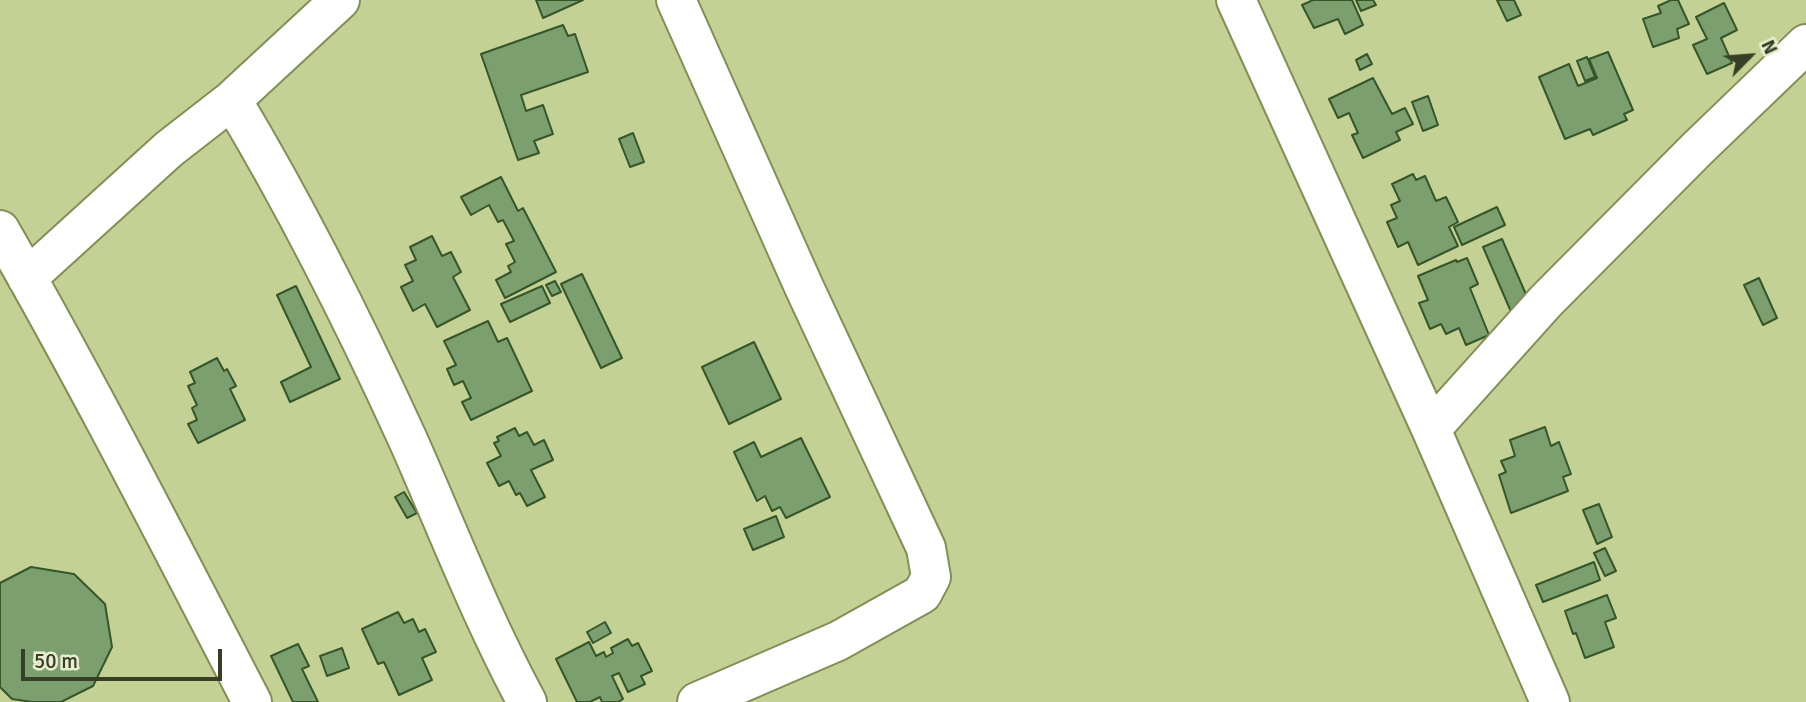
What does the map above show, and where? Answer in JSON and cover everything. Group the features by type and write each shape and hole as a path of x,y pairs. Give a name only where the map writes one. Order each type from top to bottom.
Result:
{"street":[{"path":"27,278 169,149 232,100 340,0"},
{"path":"676,0 804,287 904,497 926,548 931,576 922,594 838,641 697,702"},
{"path":"1236,0 1431,429 1550,702"},
{"path":"1431,429 1546,301 1806,44"},
{"path":"232,100 315,245 408,440 469,582 527,702"},
{"path":"0,230 104,418 251,702"}],"building":[{"path":"536,0 583,0 543,18"},
{"path":"1313,0 1352,0 1363,25 1345,34 1338,19 1314,28 1302,5"},
{"path":"1356,0 1373,0 1376,5 1361,11"},
{"path":"1497,0 1514,0 1521,15 1507,21"},
{"path":"1678,0 1689,24 1677,29 1679,38 1653,47 1643,19 1661,13 1658,6"},
{"path":"1724,3 1737,30 1721,38 1732,63 1707,74 1693,45 1707,39 1696,17"},
{"path":"563,25 568,36 575,34 588,72 521,95 526,111 543,105 553,134 534,141 539,153 518,160 481,54"},
{"path":"1608,52 1633,110 1624,114 1627,120 1593,135 1590,129 1565,139 1539,77 1569,64 1578,86 1597,78 1589,59"},
{"path":"1367,54 1372,64 1360,70 1356,60"},
{"path":"1587,57 1595,77 1585,81 1577,61"},
{"path":"1373,78 1392,114 1405,108 1413,124 1396,132 1400,140 1363,158 1352,135 1358,133 1349,113 1338,118 1329,99"},
{"path":"1428,96 1438,125 1423,131 1412,102"},
{"path":"633,133 644,162 630,167 619,139"},
{"path":"1413,174 1416,180 1425,176 1436,201 1446,197 1458,222 1449,227 1458,246 1418,265 1408,242 1398,247 1387,222 1397,218 1391,205 1400,201 1392,184"},
{"path":"501,177 518,211 523,208 556,272 505,298 496,280 511,272 508,266 515,262 506,244 514,241 503,220 498,222 489,205 471,215 461,197"},
{"path":"1497,207 1505,225 1462,245 1454,227"},
{"path":"432,236 442,256 451,252 461,272 453,277 470,310 437,327 425,304 413,311 401,287 413,281 405,265 416,260 410,247"},
{"path":"1502,239 1531,306 1512,314 1483,247"},
{"path":"1467,258 1478,284 1470,288 1489,335 1466,345 1459,328 1446,334 1441,324 1430,329 1419,303 1428,300 1418,276"},
{"path":"582,274 622,358 601,368 561,284"},
{"path":"1759,278 1777,318 1763,325 1744,285"},
{"path":"555,281 561,292 552,296 546,285"},
{"path":"296,286 340,379 290,402 281,382 311,367 277,295"},
{"path":"542,286 550,303 510,322 501,304"},
{"path":"488,321 498,342 507,338 532,391 471,420 462,402 471,398 463,381 454,385 447,369 456,365 444,341"},
{"path":"754,342 781,399 729,424 702,367"},
{"path":"217,358 236,386 230,389 245,420 198,443 188,424 197,420 192,408 197,405 188,386 195,383 190,372"},
{"path":"1545,427 1551,446 1559,442 1571,474 1563,477 1568,491 1511,513 1499,475 1506,472 1501,461 1515,456 1510,440"},
{"path":"515,428 519,436 527,432 534,445 544,440 553,460 531,470 545,497 527,506 520,493 516,495 509,481 499,486 487,463 501,456 494,443 499,441 497,437"},
{"path":"801,438 830,497 786,518 780,507 772,511 765,496 757,501 734,452 754,442 761,457"},
{"path":"404,492 417,513 407,518 395,497"},
{"path":"1599,504 1612,537 1597,544 1583,510"},
{"path":"776,516 784,537 753,550 744,529"},
{"path":"1605,548 1616,571 1605,576 1594,553"},
{"path":"1594,562 1600,580 1543,602 1536,585"},
{"path":"31,567 74,574 105,604 112,647 93,686 61,702 12,699 0,687 0,583"},
{"path":"1607,595 1616,618 1605,622 1614,647 1585,658 1565,611"},
{"path":"398,612 404,623 413,619 419,632 425,629 436,652 422,658 432,680 399,695 384,662 378,664 362,629"},
{"path":"605,622 611,633 593,643 587,632"},
{"path":"628,639 632,646 638,643 652,671 641,676 645,684 628,692 619,673 612,676 623,699 618,702 602,702 600,697 590,702 577,702 556,659 589,642 596,656 604,652 606,657 613,653 611,648"},
{"path":"298,644 309,666 302,669 318,702 293,702 271,656"},
{"path":"342,648 349,668 327,676 320,656"}]}
